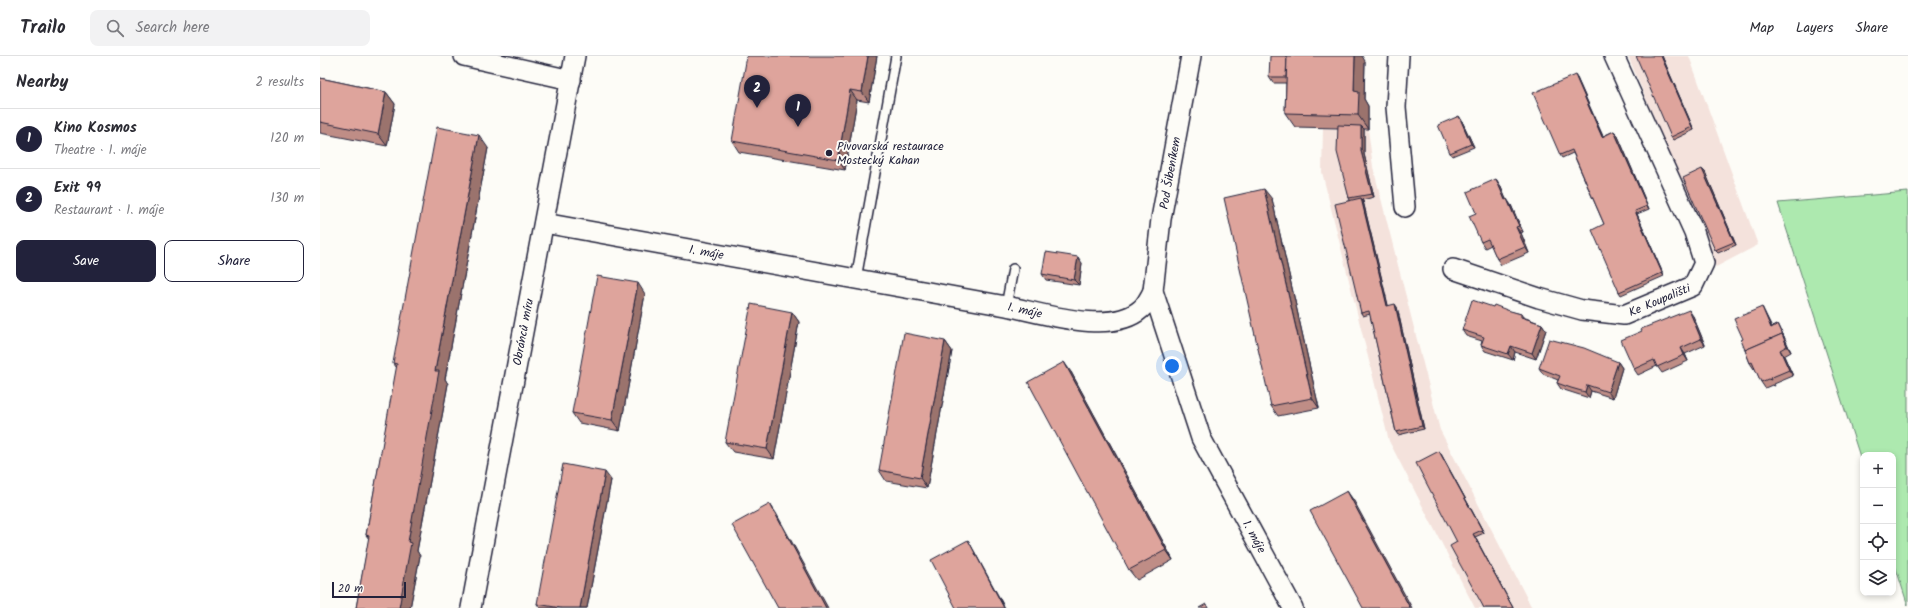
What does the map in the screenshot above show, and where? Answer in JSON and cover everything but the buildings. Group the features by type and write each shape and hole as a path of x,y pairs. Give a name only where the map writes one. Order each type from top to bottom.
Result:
{"street":[{"name":"Obránců míru","path":"471,608 575,56"},
{"name":"Pod Šibeníkem","path":"1153,291 1161,219 1191,56"},
{"path":"1399,56 1396,107 1405,208"},
{"name":"Ke Koupališti","path":"1453,269 1539,298 1582,310 1624,315 1693,286 1704,263 1694,232 1614,56"},
{"path":"470,57 571,80"},
{"name":"1. máje","path":"544,223 1066,318 1106,322 1121,320 1142,309 1153,291"},
{"name":"1. máje","path":"1153,291 1201,438 1293,608"}],"lane":[{"path":"856,279 896,56"},
{"path":"1006,306 1013,269"}],"shaded area":[{"path":"1628,56 1689,56 1758,245 1716,267"},
{"path":"1323,128 1368,129 1373,167 1440,430 1532,608 1475,608 1389,441 1322,172"}],"green space":[{"path":"1908,192 1908,606 1896,568 1896,452 1860,452 1860,457 1778,203"}],"place":[{"name":"Exit 99","path":"757,108"},
{"name":"Kino Kosmos","path":"798,127"},
{"name":"Pivovarská restaurace Mostecký Kahan","path":"829,153"}]}
